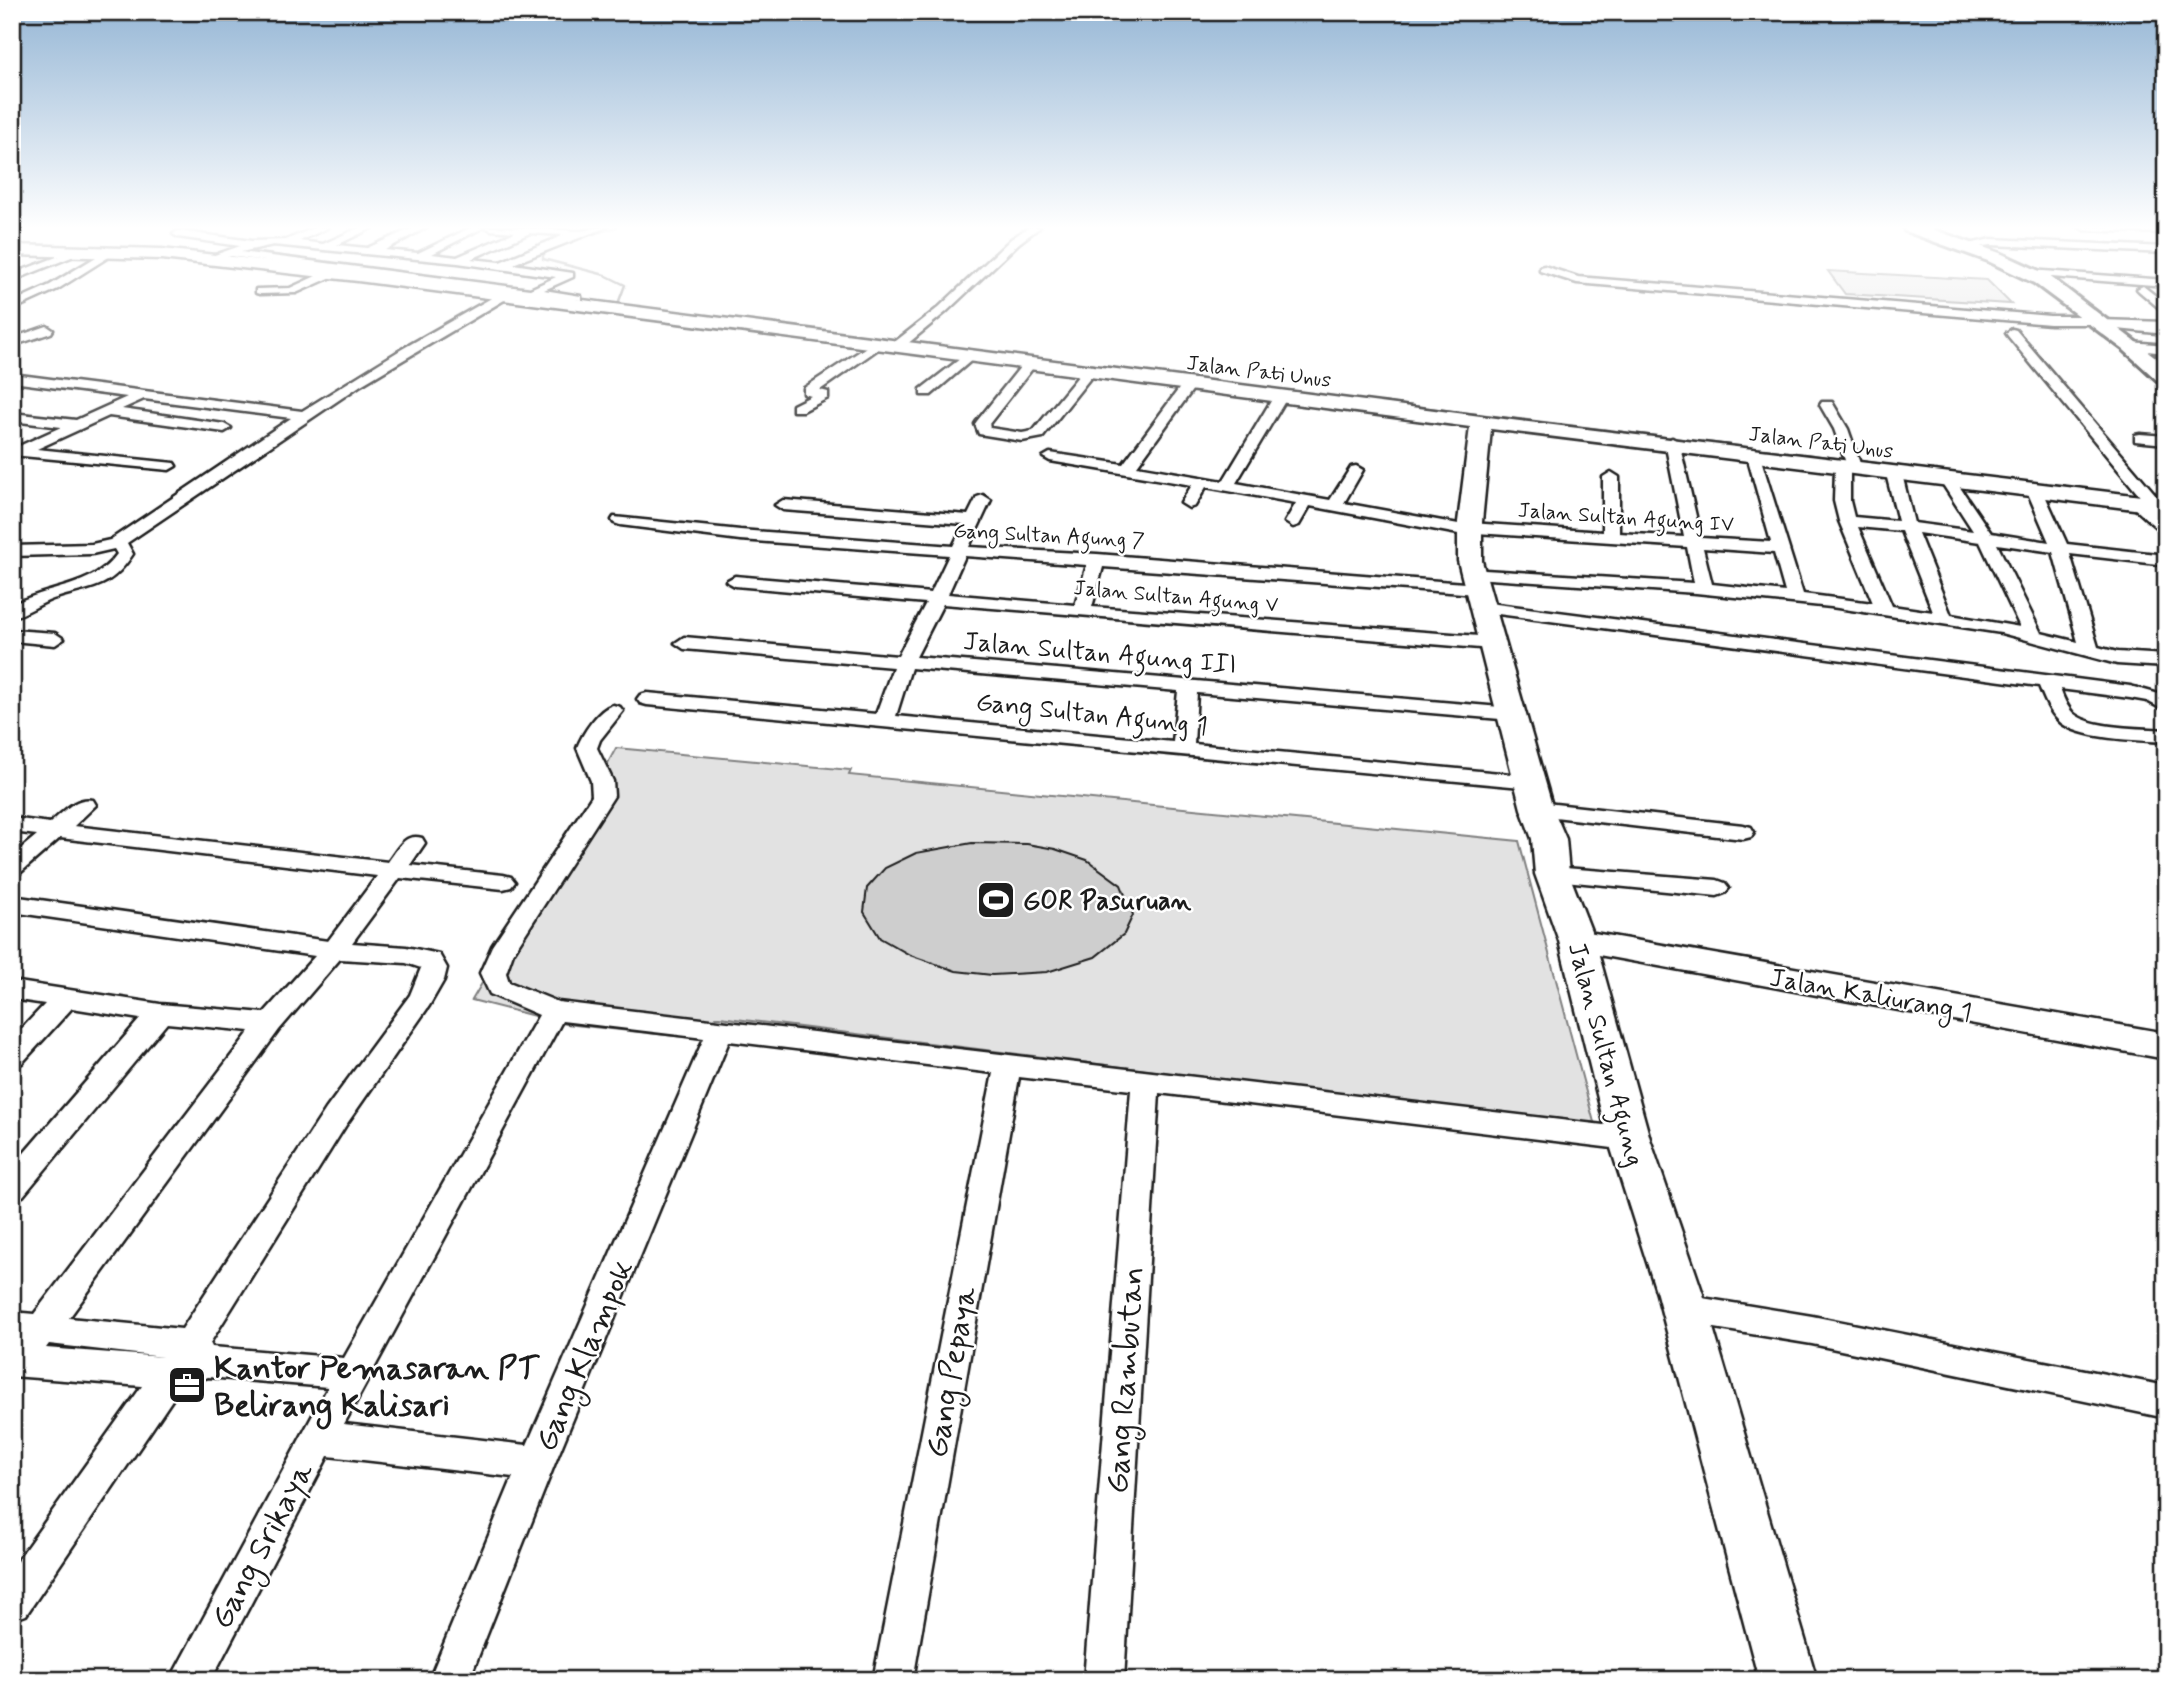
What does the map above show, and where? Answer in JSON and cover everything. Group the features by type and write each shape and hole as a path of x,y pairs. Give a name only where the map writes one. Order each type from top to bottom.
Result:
{"highway":[{"path":"2076,306 2164,373"}],"main road":[{"name":"Jalan Pati Unus","path":"617,306 1281,397 1754,456 1851,464 1894,474 2035,491 2152,501"},
{"name":"Jalan Sultan Agung","path":"1481,422 1476,575 1534,796 1549,839 1552,874 1577,941 1629,1139 1684,1309 1788,1680"}],"street":[{"path":"12,612 48,595 100,582 117,567 122,550 306,416 466,315 490,306"},
{"path":"798,408 823,395 809,391 823,382 820,382 895,344 940,306"},
{"path":"1884,306 2166,328"},
{"path":"12,342 47,330"},
{"path":"2012,333 2152,501 2166,528"},
{"path":"2131,346 2166,349"},
{"path":"926,392 969,356"},
{"path":"1030,364 982,424 984,431 1023,437 1038,434 1089,372"},
{"path":"12,378 306,416"},
{"path":"23,391 45,382"},
{"path":"1127,469 1189,385"},
{"path":"16,451 142,395"},
{"path":"1227,486 1281,397"},
{"path":"1827,405 1841,429 1851,464 1843,501 1847,521 1883,604"},
{"path":"106,411 224,428"},
{"path":"12,417 78,425"},
{"path":"2140,438 2166,440"},
{"path":"1672,444 1704,584"},
{"path":"16,451 169,466"},
{"path":"1754,456 1794,593"},
{"path":"1050,457 1227,486 1334,507 1476,575 2046,680 2143,694 2166,705"},
{"path":"1334,507 1356,470"},
{"path":"1894,474 1907,526 1941,612"},
{"path":"1611,477 1611,537"},
{"path":"1948,480 1986,538 2033,635"},
{"path":"1189,502 1200,483"},
{"path":"2035,491 2060,548 2090,651"},
{"path":"884,721 904,662 983,500"},
{"path":"1293,522 1305,501"},
{"path":"783,505 973,520"},
{"name":"Gang Sultan Agung 7","path":"620,520 740,535 957,552 1476,575"},
{"path":"1847,521 1907,526 2104,555 2166,560"},
{"name":"Jalan Sultan Agung IV","path":"1476,575 1611,537 1780,548"},
{"path":"12,551 122,550"},
{"path":"1082,611 1097,559"},
{"path":"1476,575 1704,584 1883,604 1941,612 2117,658 2166,661"},
{"name":"Jalan Sultan Agung V","path":"735,581 1082,611 1476,575"},
{"path":"12,635 55,639"},
{"name":"Jalan Sultan Agung III","path":"684,643 1512,713"},
{"path":"2046,680 2065,716 2070,720 2091,727 2166,736"},
{"path":"1183,750 1188,686"},
{"name":"Gang Sultan Agung 1","path":"648,699 1183,750 1534,796 1743,832"},
{"path":"612,711 590,739 587,748 602,781 603,796 501,952 493,973 499,988 549,1021 1145,1091 1629,1139"},
{"path":"12,868 85,805"},
{"path":"12,825 171,846 503,881"},
{"path":"354,1374 189,1360 13,1361 27,1328 270,1023 334,950 414,844"},
{"path":"1552,874 1717,888"},
{"path":"12,904 334,950 406,955 430,960 434,968 420,1000 336,1117 189,1360 12,1601"},
{"name":"Jalan Kaliurang 1","path":"1577,941 2166,1046"},
{"path":"12,990 160,1013 270,1023"},
{"path":"12,1056 67,998"},
{"path":"12,1188 160,1013"},
{"name":"Gang Srikaya","path":"190,1680 463,1171 549,1021"},
{"name":"Gang Klampok","path":"449,1680 537,1463 716,1039"},
{"name":"Gang Pepaya","path":"893,1680 1006,1075"},
{"name":"Gang Rambutan","path":"1104,1680 1145,1091"},
{"path":"1684,1309 1812,1330 2166,1402"},
{"path":"27,1328 189,1360"},
{"path":"319,1438 537,1463"}],"shaded area":[{"name":"GOR Pasuruan","path":"616,748 851,770 849,775 1519,841 1595,1126 720,1017 716,1017 702,1039 566,1024 472,1000 563,846"}],"building":[{"name":"GOR Pasuruan","path":"972,843 1027,844 1055,849 1087,860 1121,885 1133,915 1124,934 1095,957 1047,972 992,975 956,971 910,955 880,938 864,912 867,888 885,868 916,853"}],"waterway":[{"path":"621,306 625,307"},
{"path":"1383,403 2025,482"}],"place":[{"name":"GOR Pasuruan","path":"996,900"},
{"name":"Kantor Pemasaran PT Belirang Kalisari","path":"187,1385"}]}
